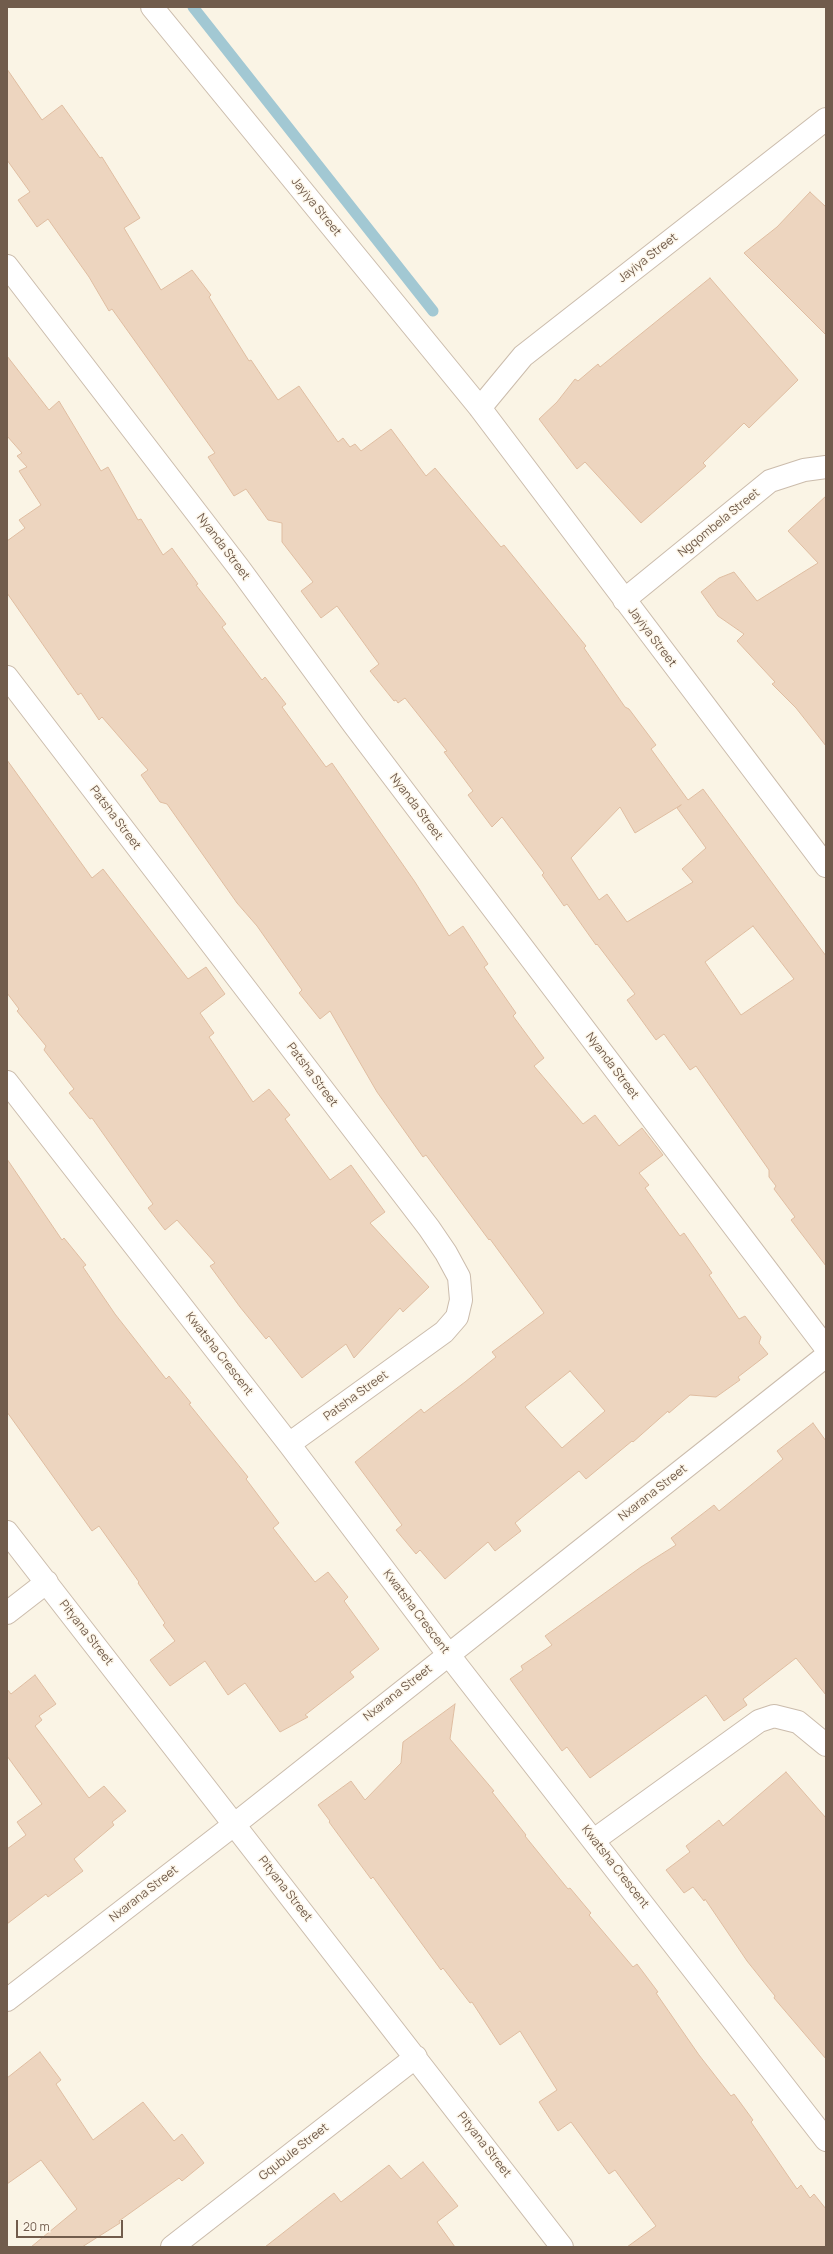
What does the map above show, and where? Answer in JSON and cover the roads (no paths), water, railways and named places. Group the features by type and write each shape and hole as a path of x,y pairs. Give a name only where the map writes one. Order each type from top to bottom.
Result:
{"street":[{"name":"Jayiya Street","path":"152,7 480,408 826,866"},
{"name":"Jayiya Street","path":"480,408 523,356 826,119"},
{"name":"Nyanda Street","path":"7,266 239,568 354,725 826,1348"},
{"name":"Ngqombela Street","path":"624,600 770,481 804,470 826,467"},
{"name":"Patsha Street","path":"7,677 429,1228 446,1253 459,1277 461,1300 457,1317 444,1332 290,1444"},
{"name":"Kwatsha Crescent","path":"7,1082 290,1444 448,1654 826,2140"},
{"name":"Nxarana Street","path":"7,2000 235,1824 826,1356"},
{"name":"Pityana Street","path":"7,1532 562,2247"},
{"path":"7,1613 47,1582"},
{"path":"594,1840 759,1721 774,1716 798,1722 826,1745"},
{"name":"Gqubule Street","path":"172,2247 416,2057"}],"waterway":[{"path":"193,7 433,311"}]}
